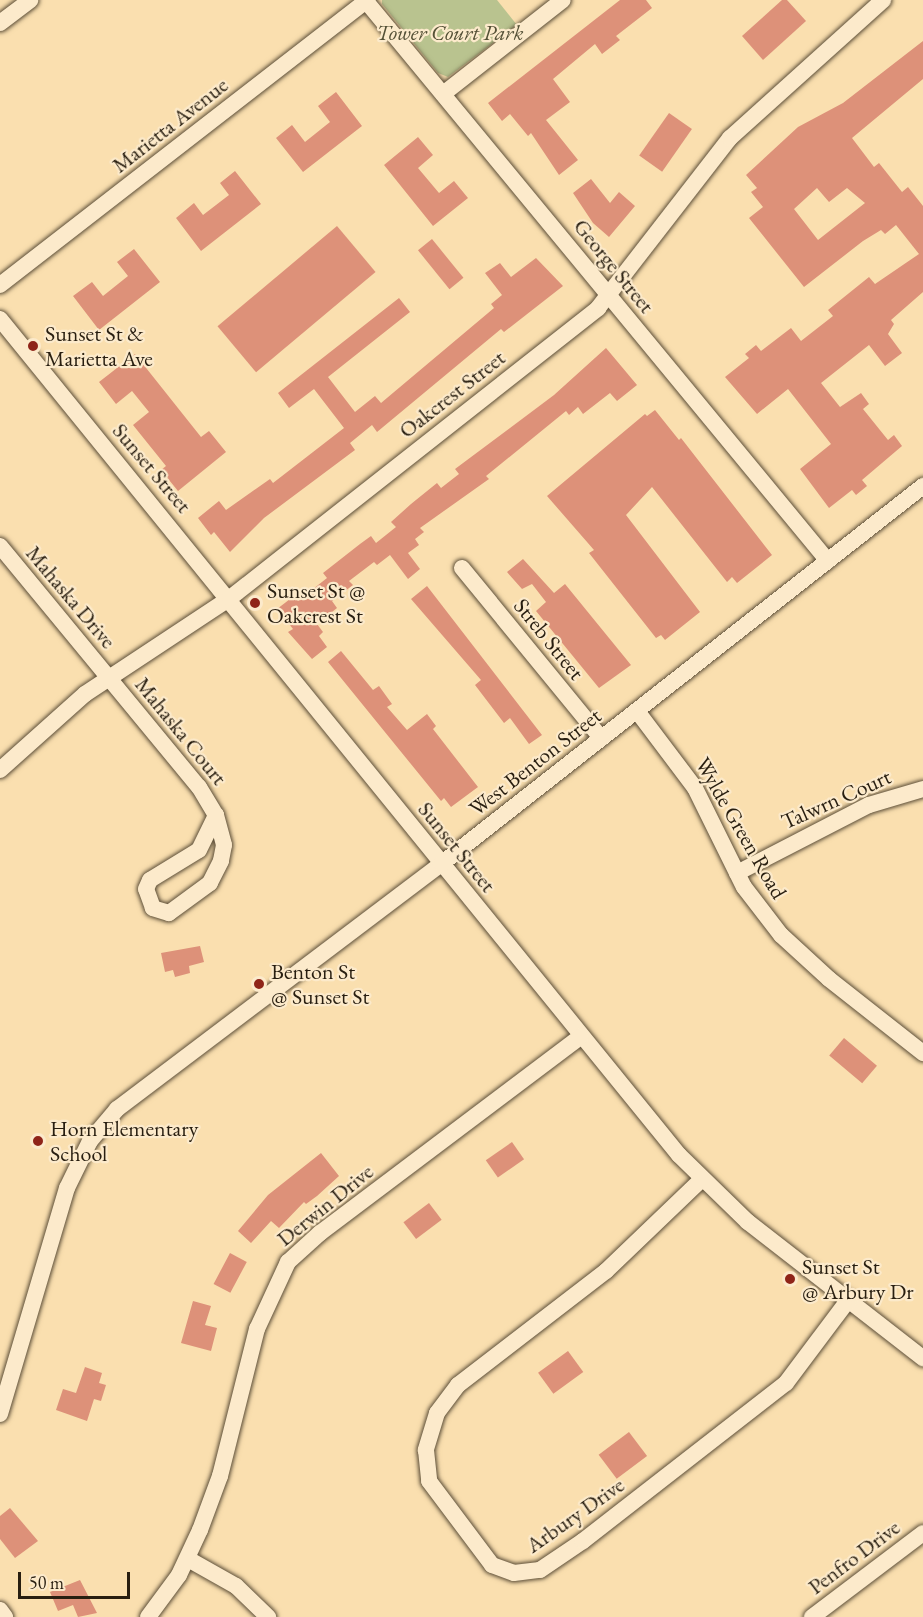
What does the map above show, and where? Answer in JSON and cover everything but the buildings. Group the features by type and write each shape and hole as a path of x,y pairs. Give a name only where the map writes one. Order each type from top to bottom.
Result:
{"street":[{"path":"0,23 30,0"},
{"name":"George Street","path":"366,0 828,561"},
{"name":"Marietta Avenue","path":"0,285 366,0"},
{"path":"443,94 562,0"},
{"name":"Oakcrest Street","path":"0,770 108,676 230,598 609,296 730,138 883,0"},
{"name":"Sunset Street","path":"0,319 230,598 580,1037 702,1179 748,1222 923,1358"},
{"name":"West Benton Street","path":"0,1414 67,1188 78,1161 103,1125 163,1073 441,864 923,486"},
{"name":"Mahaska Drive","path":"0,546 108,676"},
{"name":"Streb Street","path":"462,568 601,738"},
{"name":"Mahaska Court","path":"108,676 199,787 216,815 224,845 221,861 210,883 169,913 153,908 146,889 150,880 199,850 216,815"},
{"name":"Wylde Green Road","path":"637,711 695,788 737,873 757,905 801,955 923,1053"},
{"name":"Talwrn Court","path":"737,873 859,810 923,789"},
{"name":"Derwin Drive","path":"148,1617 188,1559 220,1476 257,1329 288,1262 320,1233 580,1037"},
{"name":"Arbury Drive","path":"702,1179 606,1271 458,1385 437,1413 426,1450 429,1481 492,1565 514,1573 540,1570 583,1541 786,1383 849,1299"},
{"name":"Penfro Drive","path":"812,1617 923,1533"},
{"path":"188,1559 236,1586 268,1617"},
{"path":"0,1610 5,1617"}],"green space":[{"name":"Tower Court Park","path":"382,0 497,0 517,25 448,77 438,73 382,4"}],"place":[{"name":"Sunset St & Marietta Ave","path":"33,346"},
{"name":"Sunset St @ Oakcrest St","path":"255,603"},
{"name":"Benton St @ Sunset St","path":"259,984"},
{"name":"Horn Elementary School","path":"38,1141"},
{"name":"Sunset St @ Arbury Dr","path":"790,1279"}]}
